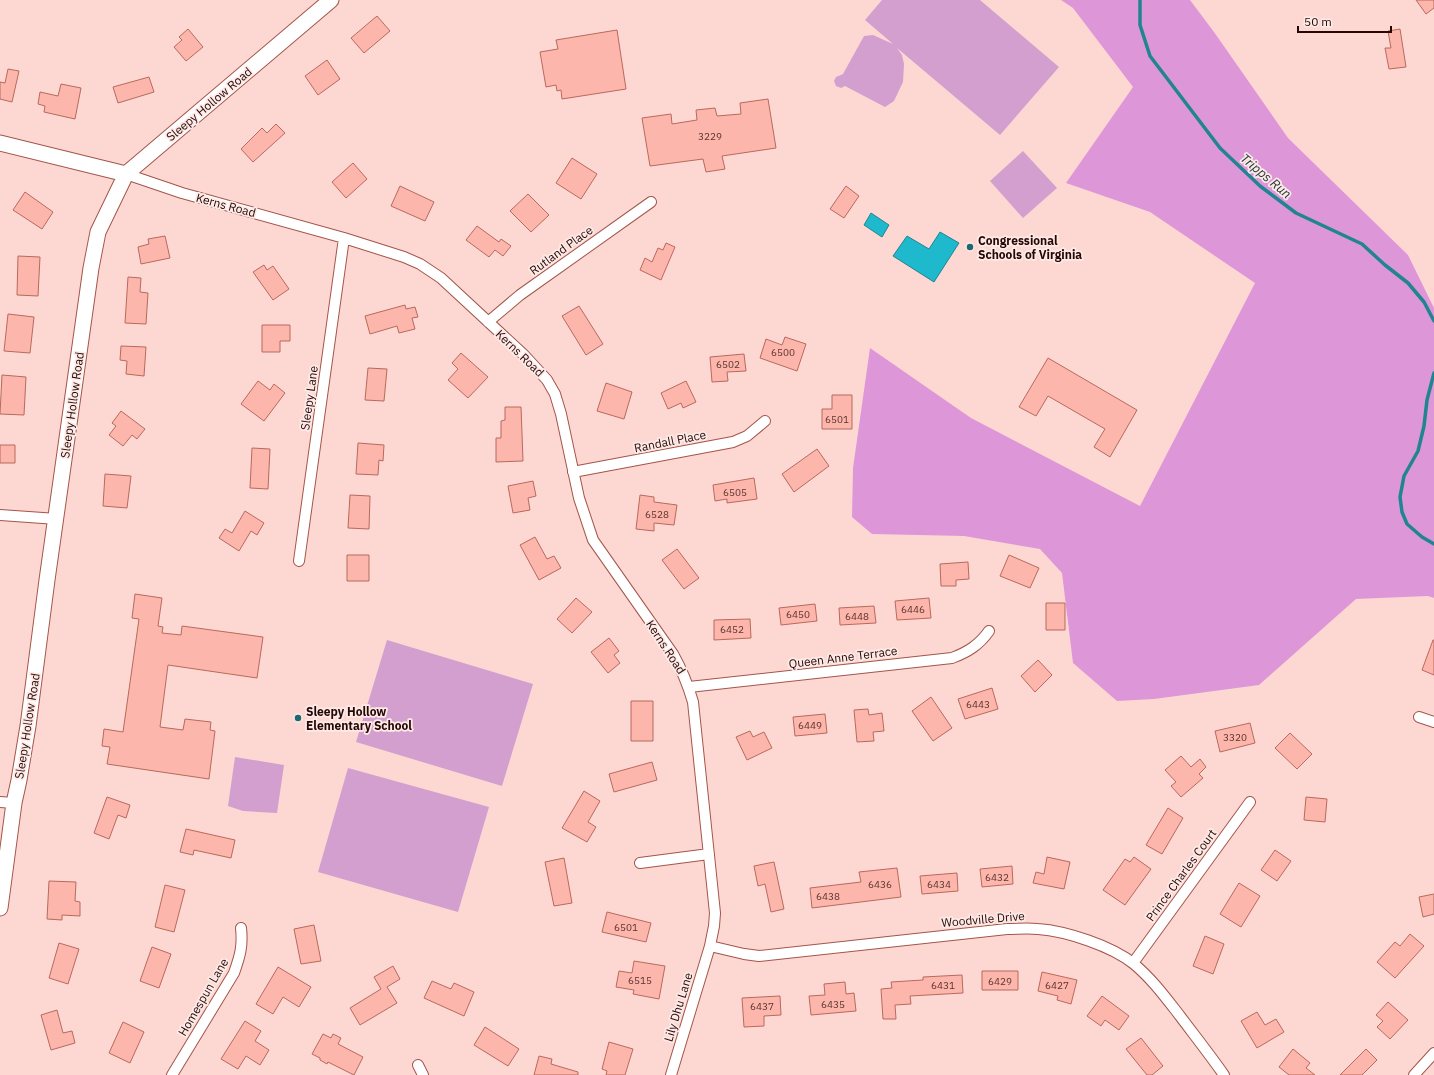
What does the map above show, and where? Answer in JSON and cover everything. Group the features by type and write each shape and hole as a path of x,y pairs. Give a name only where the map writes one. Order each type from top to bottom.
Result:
{"main road":[{"name":"Sleepy Hollow Road","path":"0,908 7,803 19,780 28,726 91,268 98,232 126,174 331,0"},
{"name":"Kerns Road","path":"0,143 126,174"}],"street":[{"name":"Kerns Road","path":"126,174 182,193 344,238 404,257 420,264 441,278 524,355 547,380 555,394 562,414 573,472 593,540 673,654 689,687 693,702 715,913 710,946"},
{"name":"Rutland Place","path":"488,322 520,295 651,202"},
{"name":"Sleepy Lane","path":"299,561 344,238"},
{"name":"Randall Place","path":"573,472 733,442 747,436 765,421"},
{"path":"0,515 57,519"},
{"name":"Queen Anne Terrace","path":"689,687 952,658 965,653 974,647 984,639 989,631"},
{"path":"1418,717 1434,722"},
{"name":"Prince Charles Court","path":"1133,963 1250,802"},
{"path":"640,863 709,854"},
{"name":"Homespun Lane","path":"172,1075 234,973 240,958 243,943 241,928"},
{"name":"Woodville Drive","path":"710,946 744,954 772,955 1007,929 1037,928 1056,931 1084,939 1109,949 1133,963 1149,977 1163,994 1224,1075"},
{"name":"Lily Dhu Lane","path":"671,1075 710,946"},
{"path":"1414,1075 1434,1053"},
{"path":"418,1065 423,1075"}],"shaded area":[{"path":"882,0 980,0 1059,67 1000,135 897,48 902,55 904,64 903,82 894,101 885,107 845,86 841,88 836,86 834,81 836,77 843,74 864,36 873,35 893,44 865,20"},
{"path":"1061,0 1190,0 1288,138 1408,255 1434,308 1434,598 1428,596 1356,599 1259,685 1154,699 1117,701 1073,663 1062,573 1040,549 964,536 872,534 852,517 853,468 870,348 971,418 1140,506 1255,283 1150,212 1066,183 1133,87 1073,8"},
{"path":"1023,151 1057,188 1023,218 990,181"},
{"path":"387,640 533,684 502,786 356,742"},
{"path":"235,757 284,765 277,813 243,811 228,806"},
{"path":"348,768 489,807 458,912 318,872"}],"water":[{"path":"871,213 889,225 882,237 864,225"},
{"path":"940,232 959,243 934,282 893,256 907,236 929,249"}],"building":[{"path":"1416,0 1434,0 1434,8 1426,14"},
{"path":"377,16 390,31 364,53 351,38"},
{"path":"188,29 203,47 186,61 174,47 182,40 179,37"},
{"path":"1400,29 1406,67 1389,69 1385,48 1391,48 1388,31"},
{"path":"617,30 626,89 562,99 561,90 557,91 556,85 546,87 540,52 558,49 556,40"},
{"path":"327,60 340,79 318,95 305,76"},
{"path":"8,69 19,71 12,102 0,99 0,82 5,83"},
{"path":"149,77 154,92 118,103 113,87"},
{"path":"61,84 81,88 75,119 44,112 45,106 38,104 40,92 58,96"},
{"path":"768,99 776,148 722,156 725,169 706,172 703,159 650,166 642,118 671,114 672,124 697,120 696,110 715,108 717,116 741,114 740,103"},
{"path":"276,124 285,133 253,162 241,149 262,128 267,133"},
{"path":"572,158 597,174 581,199 556,183"},
{"path":"353,163 367,179 346,198 332,182"},
{"path":"400,186 434,202 425,221 391,206"},
{"path":"846,186 859,196 844,218 830,209"},
{"path":"25,192 53,212 42,229 13,210"},
{"path":"528,194 549,215 531,232 510,211"},
{"path":"477,226 499,242 501,239 511,246 503,256 495,250 489,257 466,240"},
{"path":"165,236 170,258 141,264 138,247 149,244 148,239"},
{"path":"666,243 675,247 661,280 640,270 645,258 652,262 658,248 663,250"},
{"path":"18,256 40,257 38,296 17,295"},
{"path":"264,265 267,270 273,266 289,289 273,300 253,272"},
{"path":"128,277 141,278 140,292 148,293 146,324 125,323"},
{"path":"405,305 406,309 415,307 418,317 412,318 415,329 399,333 397,326 370,334 365,316"},
{"path":"579,306 603,344 586,355 562,316"},
{"path":"8,314 34,317 30,353 4,351"},
{"path":"262,325 290,325 290,341 280,341 280,352 262,352"},
{"path":"785,337 806,344 797,371 760,358 766,339 782,345"},
{"path":"121,346 146,347 144,376 126,374 127,361 120,360"},
{"path":"461,353 488,377 468,398 448,380 458,369 452,363"},
{"path":"744,354 746,371 727,372 728,381 712,382 710,357"},
{"path":"1048,358 1137,410 1110,457 1094,447 1105,429 1048,396 1036,416 1019,407"},
{"path":"368,368 387,369 384,401 365,400"},
{"path":"2,375 26,377 24,415 0,414"},
{"path":"258,381 270,390 274,384 285,393 264,421 241,404"},
{"path":"686,381 696,402 683,408 681,403 668,409 661,393"},
{"path":"606,383 632,392 624,419 597,411"},
{"path":"832,395 852,395 852,429 822,429 822,409 832,409"},
{"path":"505,407 521,407 523,461 496,462 496,438 501,438 501,421 505,420"},
{"path":"121,411 145,429 137,439 132,435 123,446 109,435 116,426 112,423"},
{"path":"358,443 384,445 383,461 379,460 378,475 356,474"},
{"path":"0,445 15,445 15,463 0,463"},
{"path":"252,448 270,449 268,489 250,488"},
{"path":"817,449 829,466 794,492 782,474"},
{"path":"105,474 131,476 127,508 103,506"},
{"path":"754,478 757,499 727,503 727,499 715,501 713,485"},
{"path":"533,481 536,496 528,498 530,510 513,513 508,486"},
{"path":"350,495 370,496 369,529 348,528"},
{"path":"640,495 654,497 654,502 677,505 674,525 654,523 654,531 636,529"},
{"path":"245,511 264,523 257,535 251,531 239,551 219,538 225,529 232,533"},
{"path":"535,537 547,559 554,556 561,568 539,580 520,545"},
{"path":"677,549 699,578 684,589 662,560"},
{"path":"347,555 369,555 369,581 347,581"},
{"path":"1009,555 1039,568 1030,588 1000,576"},
{"path":"968,562 969,579 956,580 956,586 941,586 940,564"},
{"path":"135,594 162,598 158,626 163,627 162,633 181,635 182,626 263,637 257,678 168,665 160,727 183,730 185,719 211,722 210,730 215,731 209,779 107,764 110,747 102,746 104,729 123,732 139,619 132,618"},
{"path":"576,598 592,612 572,633 557,619"},
{"path":"929,598 931,618 897,620 895,601"},
{"path":"1046,603 1065,603 1065,630 1046,630"},
{"path":"815,604 817,621 781,625 779,608"},
{"path":"874,606 876,623 840,625 839,608"},
{"path":"750,619 751,638 714,640 714,620"},
{"path":"609,638 619,651 614,655 620,663 608,673 591,652"},
{"path":"1434,640 1434,675 1422,670"},
{"path":"1038,660 1052,675 1035,692 1021,676"},
{"path":"992,688 998,709 965,719 958,699"},
{"path":"931,697 952,728 933,741 912,711"},
{"path":"631,701 653,701 653,741 631,741"},
{"path":"868,709 869,715 882,713 884,731 873,732 874,741 857,742 854,710"},
{"path":"825,714 827,733 795,736 793,717"},
{"path":"1250,723 1255,743 1220,752 1215,731"},
{"path":"750,731 753,737 764,732 772,748 747,760 736,737"},
{"path":"1290,733 1312,754 1297,769 1275,748"},
{"path":"1181,756 1191,767 1200,759 1206,767 1199,774 1203,778 1181,797 1171,786 1176,782 1165,770"},
{"path":"652,762 657,780 614,792 609,774"},
{"path":"584,791 600,801 588,822 596,827 587,842 562,828"},
{"path":"107,797 130,805 126,818 118,815 109,839 94,833"},
{"path":"1306,797 1327,799 1325,822 1304,820"},
{"path":"1168,808 1183,818 1162,854 1146,845"},
{"path":"186,829 235,840 231,858 194,850 193,855 180,852"},
{"path":"1275,850 1291,861 1277,881 1261,870"},
{"path":"1047,857 1070,862 1064,889 1033,883 1036,872 1044,874"},
{"path":"1134,857 1151,869 1125,905 1103,890 1125,859 1130,862"},
{"path":"564,858 572,903 554,906 545,862"},
{"path":"774,862 784,909 771,912 765,884 758,886 754,866"},
{"path":"1012,866 1013,884 982,887 980,869"},
{"path":"897,868 901,897 812,908 810,888 861,882 859,872"},
{"path":"957,873 958,891 922,894 920,876"},
{"path":"49,881 76,882 75,901 80,902 80,916 62,915 62,920 47,919"},
{"path":"1239,883 1260,896 1241,927 1220,914"},
{"path":"165,885 185,890 174,932 155,927"},
{"path":"1434,894 1434,914 1423,917 1419,897"},
{"path":"607,912 651,923 646,942 602,932"},
{"path":"314,925 321,961 301,964 294,929"},
{"path":"1410,934 1424,946 1395,978 1377,962 1395,942 1400,946"},
{"path":"1205,936 1224,944 1213,974 1193,966"},
{"path":"59,943 79,949 68,984 49,978"},
{"path":"152,947 171,954 159,988 140,981"},
{"path":"634,961 665,966 659,999 633,994 634,990 616,987 619,971 632,973"},
{"path":"393,966 400,979 387,987 397,1003 360,1025 350,1008 381,989 374,977"},
{"path":"278,967 311,987 299,1007 283,997 273,1014 256,1004"},
{"path":"982,971 1018,971 1018,990 982,990"},
{"path":"1042,972 1077,980 1071,1004 1057,1000 1058,996 1038,991"},
{"path":"962,975 963,993 910,996 911,1004 895,1005 896,1019 883,1019 881,989 892,988 891,982 923,980 923,977"},
{"path":"432,981 451,989 454,983 474,992 464,1016 424,998"},
{"path":"845,982 846,994 854,993 856,1011 811,1015 809,996 825,995 824,984"},
{"path":"780,996 781,1015 764,1016 764,1026 744,1027 742,998"},
{"path":"1102,996 1129,1016 1119,1030 1105,1020 1101,1026 1087,1016"},
{"path":"1388,1002 1408,1020 1390,1039 1377,1027 1383,1021 1376,1015"},
{"path":"57,1010 63,1033 72,1031 75,1043 51,1050 41,1015"},
{"path":"1257,1012 1265,1025 1276,1019 1284,1032 1257,1048 1241,1021"},
{"path":"245,1021 261,1031 255,1041 269,1050 260,1065 246,1056 238,1069 221,1059"},
{"path":"123,1022 144,1032 130,1063 109,1053"},
{"path":"485,1027 519,1049 508,1066 474,1045"},
{"path":"323,1034 331,1038 333,1034 341,1038 338,1044 363,1057 354,1075 328,1062 327,1064 312,1054"},
{"path":"1141,1038 1163,1066 1152,1075 1147,1075 1126,1049"},
{"path":"609,1042 633,1049 625,1075 606,1075 607,1071 602,1069"},
{"path":"1293,1049 1310,1063 1306,1068 1315,1075 1289,1075 1279,1067"},
{"path":"1366,1049 1377,1060 1362,1075 1340,1075"},
{"path":"539,1056 552,1059 551,1064 578,1072 578,1075 534,1075"}],"waterway":[{"name":"Tripps Run","path":"1140,0 1140,25 1150,56 1220,148 1260,186 1296,213 1362,244 1408,283 1424,302 1434,321"},
{"name":"Tripps Run","path":"1434,373 1427,400 1424,426 1418,451 1404,476 1400,497 1402,512 1407,524 1422,537 1434,544"}],"place":[{"name":"Congressional Schools of Virginia","path":"970,247"},
{"name":"Sleepy Hollow Elementary School","path":"298,718"}]}
